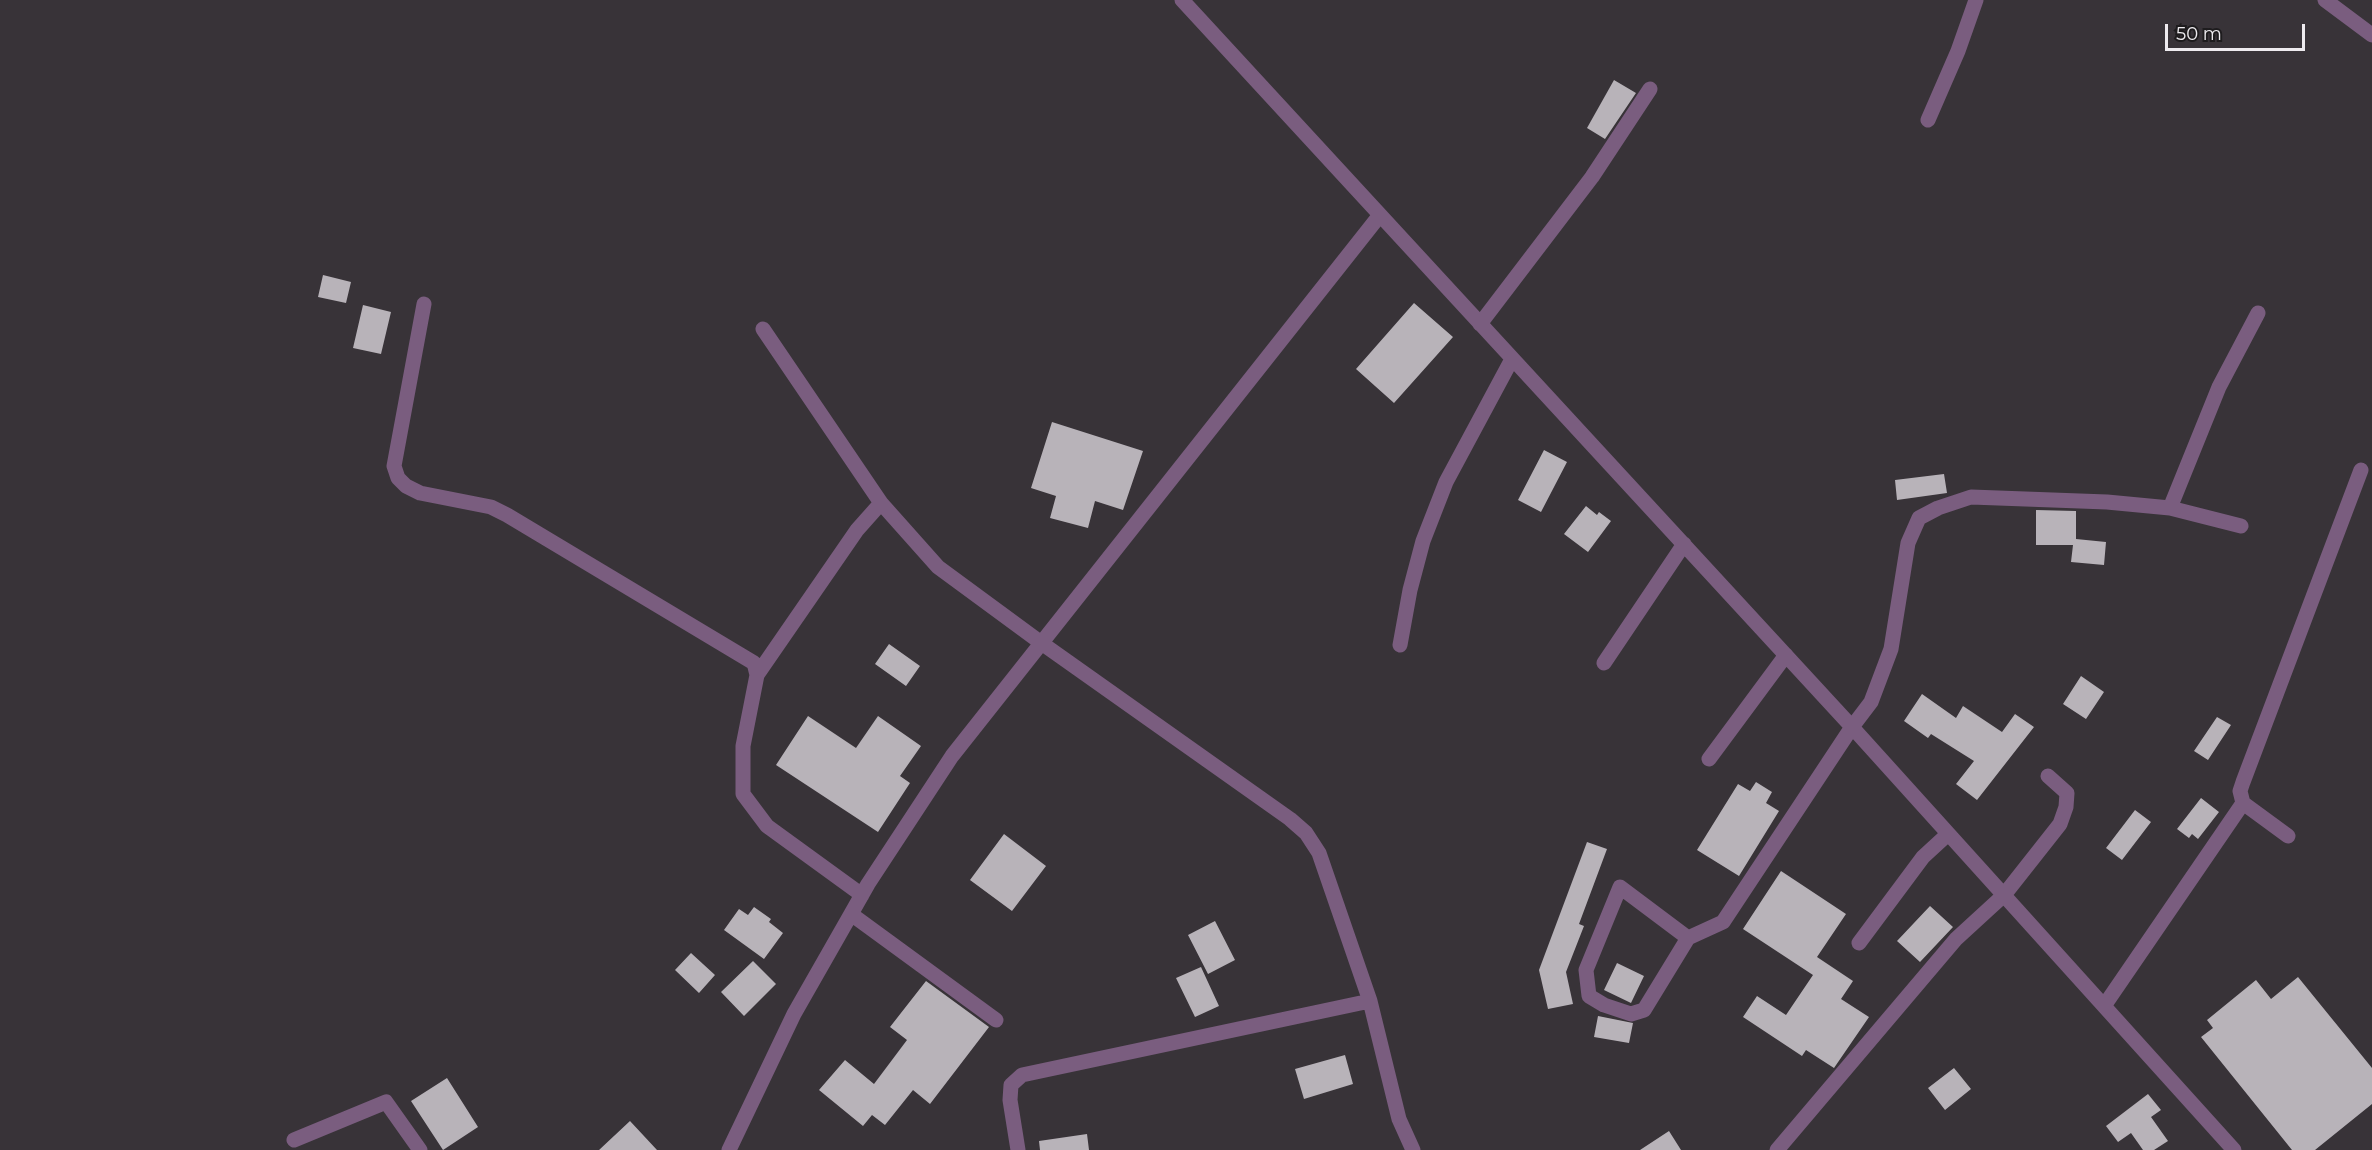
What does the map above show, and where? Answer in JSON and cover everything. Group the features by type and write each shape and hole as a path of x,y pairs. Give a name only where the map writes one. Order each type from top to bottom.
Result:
{"street":[{"path":"1928,120 1958,51 1976,0"},
{"path":"2325,0 2372,35"},
{"path":"1189,2 1512,359 1852,727 2234,1150"},
{"path":"1480,324 1592,177 1650,89"},
{"path":"729,1150 794,1014 862,895 952,756 1380,214"},
{"path":"424,304 394,466 398,478 406,486 420,493 491,507 507,515 754,663 757,675"},
{"path":"2170,508 2218,387 2258,313"},
{"path":"763,329 880,503 938,567 1290,819 1306,833 1319,853 1370,1001 1400,1119 1413,1150"},
{"path":"1400,645 1410,590 1424,541 1446,482 1512,359"},
{"path":"2288,836 2243,803 2240,791 2361,470"},
{"path":"1688,938 1620,887 1586,970 1588,996 1604,1005 1631,1014 1644,1010 1688,938 1723,922 1852,727 1871,702 1891,649 1908,543 1919,518 1938,508 1971,497 2107,502 2170,508 2241,526"},
{"path":"862,895 767,826 743,794 743,746 757,675 857,530 880,503"},
{"path":"1604,663 1684,544"},
{"path":"1709,759 1786,655"},
{"path":"1777,1150 1956,939 2004,895 2060,825 2066,807 2067,793 2048,776"},
{"path":"2104,1006 2243,803"},
{"path":"1859,943 1923,857 1948,834"},
{"path":"851,914 996,1020"},
{"path":"1018,1150 1010,1100 1011,1085 1022,1075 1370,1001"},
{"path":"294,1140 386,1102 420,1150"}],"building":[{"path":"1614,80 1636,93 1605,139 1587,128"},
{"path":"323,275 351,282 346,303 318,297"},
{"path":"1414,303 1453,337 1394,403 1356,369"},
{"path":"363,305 391,312 381,354 353,348"},
{"path":"1052,422 1143,451 1123,510 1095,501 1088,528 1050,518 1056,496 1031,488"},
{"path":"1544,450 1567,462 1541,512 1518,500"},
{"path":"1944,474 1947,493 1897,500 1895,480"},
{"path":"1586,506 1597,515 1599,512 1611,521 1588,552 1564,534"},
{"path":"2036,510 2076,511 2076,539 2106,542 2104,565 2071,562 2073,545 2036,545"},
{"path":"889,644 920,666 906,686 875,664"},
{"path":"2081,676 2104,692 2086,719 2063,704"},
{"path":"1922,694 1956,718 1963,706 2002,732 2015,714 2034,727 1977,800 1956,784 1974,761 1931,734 1928,738 1904,721"},
{"path":"808,716 856,748 878,716 921,746 900,776 910,783 878,832 776,765"},
{"path":"2217,717 2231,725 2208,760 2194,751"},
{"path":"1756,782 1772,792 1766,803 1779,811 1739,876 1697,850 1738,784 1750,791"},
{"path":"2201,798 2219,812 2198,839 2192,834 2189,838 2177,829"},
{"path":"2135,810 2151,822 2122,860 2106,848"},
{"path":"1004,834 1046,866 1012,911 970,880"},
{"path":"1587,842 1607,849 1579,924 1584,926 1566,972 1573,1004 1548,1009 1539,970"},
{"path":"1781,871 1846,914 1817,957 1853,981 1841,999 1869,1017 1834,1068 1806,1050 1802,1056 1743,1017 1757,996 1786,1015 1813,975 1743,929"},
{"path":"1930,906 1953,927 1920,962 1897,941"},
{"path":"754,907 771,919 769,922 783,933 764,959 724,930 739,909 748,915"},
{"path":"1215,921 1235,960 1208,974 1188,935"},
{"path":"691,953 715,975 699,993 675,970"},
{"path":"753,961 776,984 744,1016 721,992"},
{"path":"1617,963 1644,976 1631,1003 1604,990"},
{"path":"1201,967 1219,1006 1195,1017 1176,978"},
{"path":"2298,977 2372,1068 2372,1104 2315,1150 2292,1150 2201,1037 2213,1028 2207,1020 2256,980 2271,999"},
{"path":"926,981 989,1027 930,1104 913,1090 885,1125 872,1115 863,1126 819,1090 845,1060 874,1084 907,1040 890,1027"},
{"path":"1598,1016 1633,1023 1629,1043 1594,1037"},
{"path":"1345,1055 1353,1084 1304,1099 1295,1069"},
{"path":"1954,1068 1971,1089 1945,1110 1928,1088"},
{"path":"447,1078 478,1127 443,1150 411,1101"},
{"path":"2148,1094 2161,1110 2151,1117 2168,1141 2154,1150 2143,1150 2131,1133 2118,1142 2106,1126"},
{"path":"630,1121 657,1150 599,1150"},
{"path":"1669,1131 1681,1150 1640,1150"},
{"path":"1087,1134 1089,1150 1040,1150 1039,1141"}]}
